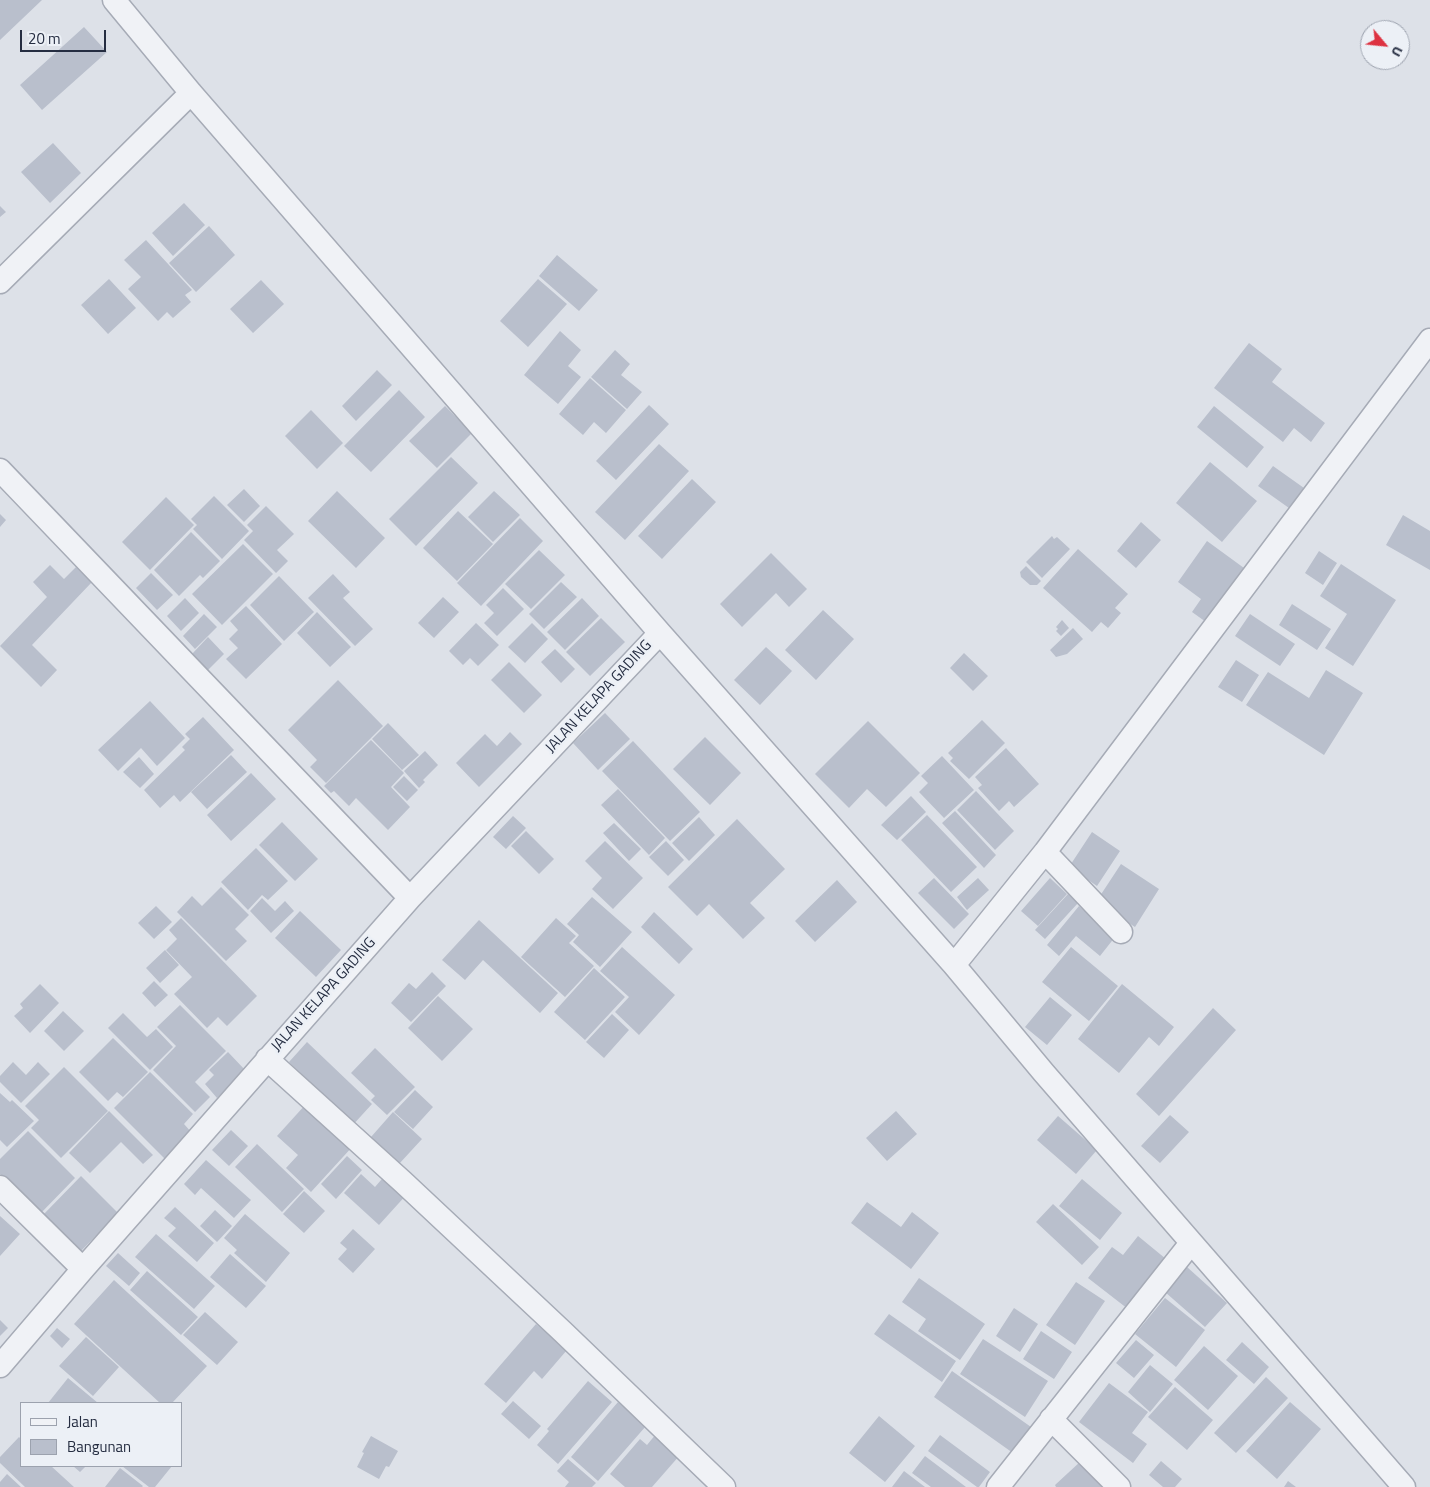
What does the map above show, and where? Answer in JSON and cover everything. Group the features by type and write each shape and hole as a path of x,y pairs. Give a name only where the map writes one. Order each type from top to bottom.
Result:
{"street":[{"path":"114,0 191,93 660,633 954,965 1191,1244 1404,1487"},
{"path":"0,282 191,93"},
{"path":"954,965 1045,852 1430,340"},
{"path":"0,470 410,898"},
{"name":"JALAN KELAPA GADING","path":"0,1366 410,898 660,633"},
{"path":"1045,852 1121,932"},
{"path":"268,1059 520,1291 724,1487"},
{"path":"0,1187 83,1269"},
{"path":"998,1487 1191,1244"},
{"path":"1051,1419 1119,1487"}],"building":[{"path":"0,0 42,0 0,40"},
{"path":"84,27 107,52 42,110 20,85"},
{"path":"53,143 81,173 50,203 21,172"},
{"path":"184,203 205,225 173,256 152,233"},
{"path":"0,206 6,212 0,217"},
{"path":"209,226 235,255 196,292 169,263"},
{"path":"146,240 192,290 185,295 191,302 173,318 167,312 158,321 128,289 141,277 124,260"},
{"path":"557,255 598,290 579,311 539,276"},
{"path":"109,279 136,308 108,334 81,305"},
{"path":"538,279 567,304 528,347 500,321"},
{"path":"261,280 284,304 253,333 230,309"},
{"path":"560,331 581,350 568,366 581,377 558,404 524,375"},
{"path":"1249,343 1282,369 1272,382 1325,423 1311,442 1294,428 1283,442 1214,388"},
{"path":"615,350 630,364 621,375 642,392 627,409 591,377"},
{"path":"377,370 392,385 356,421 342,406"},
{"path":"590,378 626,410 606,433 594,422 583,435 559,414"},
{"path":"399,390 425,417 371,472 344,446"},
{"path":"649,405 669,424 616,480 596,461"},
{"path":"445,406 472,433 437,468 409,441"},
{"path":"1214,406 1264,447 1247,468 1197,427"},
{"path":"311,410 343,443 317,469 285,436"},
{"path":"659,444 689,471 625,540 595,512"},
{"path":"451,457 478,483 416,546 389,519"},
{"path":"1210,462 1257,501 1222,542 1176,503"},
{"path":"1273,466 1304,488 1289,508 1258,486"},
{"path":"692,479 716,502 662,559 638,536"},
{"path":"244,489 260,506 244,522 227,505"},
{"path":"337,491 385,538 356,568 308,521"},
{"path":"494,491 520,515 493,542 468,517"},
{"path":"214,496 249,531 222,559 193,529 197,525 191,519"},
{"path":"166,497 194,525 150,570 122,542"},
{"path":"266,506 294,534 277,550 288,561 276,573 244,540 253,531 247,525"},
{"path":"458,511 493,544 457,581 423,548"},
{"path":"0,514 6,520 0,527"},
{"path":"1403,515 1430,531 1430,570 1386,545"},
{"path":"520,518 543,541 481,606 457,583"},
{"path":"1141,522 1161,540 1136,568 1117,551"},
{"path":"191,532 220,561 203,578 200,575 179,596 154,570"},
{"path":"1052,536 1054,539 1057,537 1070,549 1042,578 1026,562"},
{"path":"1207,541 1244,568 1206,622 1192,612 1201,599 1178,582"},
{"path":"243,544 273,574 222,625 192,594"},
{"path":"1078,549 1128,594 1115,608 1121,613 1108,628 1101,622 1092,632 1043,588"},
{"path":"539,550 565,575 531,609 505,584"},
{"path":"1319,551 1337,563 1323,585 1305,573"},
{"path":"771,553 807,589 789,607 776,593 742,627 720,604"},
{"path":"1341,564 1396,600 1353,666 1325,648 1347,614 1320,596"},
{"path":"50,565 64,579 76,567 92,582 32,645 57,670 41,687 0,646 47,597 33,582"},
{"path":"1026,566 1041,581 1037,585 1030,585 1021,577 1020,572"},
{"path":"151,573 173,595 157,610 136,588"},
{"path":"333,574 350,592 343,598 373,629 355,646 308,598"},
{"path":"279,576 314,612 284,641 250,605"},
{"path":"561,582 577,597 544,629 529,614"},
{"path":"503,588 524,609 497,636 484,623 494,613 486,605"},
{"path":"443,597 459,612 434,638 418,623"},
{"path":"185,598 199,613 181,631 167,616"},
{"path":"582,598 599,616 565,650 547,632"},
{"path":"1292,604 1331,629 1317,650 1279,625"},
{"path":"246,606 282,644 246,679 226,659 238,648 229,639 238,630 230,621"},
{"path":"823,610 854,639 816,680 785,650"},
{"path":"317,612 351,647 330,667 297,633"},
{"path":"204,614 217,627 195,649 183,636"},
{"path":"1250,614 1295,644 1280,666 1235,636"},
{"path":"601,618 625,642 590,676 566,652"},
{"path":"1062,620 1069,628 1061,636 1056,631 1058,629 1056,627"},
{"path":"476,623 499,645 478,666 470,658 463,665 449,651"},
{"path":"532,623 548,639 525,663 508,647"},
{"path":"1073,628 1083,639 1067,654 1056,657 1050,650"},
{"path":"208,637 224,654 208,670 192,654"},
{"path":"766,647 792,671 760,705 734,680"},
{"path":"555,649 575,669 561,683 541,662"},
{"path":"964,653 988,676 973,691 950,668"},
{"path":"1236,660 1259,675 1242,702 1218,687"},
{"path":"509,662 542,695 524,713 491,680"},
{"path":"1326,670 1363,693 1324,755 1246,705 1268,672 1309,698"},
{"path":"338,680 383,726 326,783 310,767 317,760 288,730"},
{"path":"150,701 185,738 157,766 141,748 118,771 98,750"},
{"path":"605,713 630,739 598,770 573,743"},
{"path":"203,717 234,750 180,802 174,795 160,808 144,790 185,750 182,747 190,739 185,734"},
{"path":"982,720 1005,743 969,779 950,761 953,758 948,753"},
{"path":"868,721 920,773 886,807 867,789 849,808 815,774"},
{"path":"388,723 419,755 402,770 372,739"},
{"path":"510,732 522,744 479,787 456,763 485,734 497,746"},
{"path":"705,737 741,773 710,805 673,769"},
{"path":"371,740 404,773 391,787 410,807 388,830 356,798 349,806 334,791 331,793 324,786"},
{"path":"633,741 700,812 670,841 602,771"},
{"path":"1006,748 1039,784 1014,807 1009,801 999,811 978,788 982,785 975,777"},
{"path":"425,751 438,765 423,780 425,782 419,788 404,771"},
{"path":"231,755 247,772 207,809 191,792"},
{"path":"942,756 974,790 944,818 919,792 928,783 921,776"},
{"path":"139,757 154,774 140,788 123,772"},
{"path":"251,773 276,799 231,841 207,815"},
{"path":"404,776 418,790 407,801 393,787"},
{"path":"618,789 665,838 649,855 601,805"},
{"path":"976,791 1014,831 995,850 957,810"},
{"path":"911,796 926,812 897,840 881,825"},
{"path":"955,811 996,855 984,868 942,823"},
{"path":"927,815 977,867 951,892 901,840"},
{"path":"513,816 526,828 506,849 493,837"},
{"path":"699,817 715,835 689,861 672,843"},
{"path":"737,819 785,869 750,903 765,918 743,939 709,904 697,916 668,887"},
{"path":"282,822 318,859 295,881 259,845"},
{"path":"614,823 641,849 629,861 603,833"},
{"path":"526,831 554,859 539,874 511,846"},
{"path":"1092,832 1120,851 1097,886 1069,867"},
{"path":"605,841 643,878 613,909 592,889 602,878 585,861"},
{"path":"666,841 684,860 668,876 649,857"},
{"path":"256,848 288,881 268,900 262,895 248,910 221,882"},
{"path":"1121,864 1159,889 1135,927 1096,902"},
{"path":"934,878 969,914 954,929 918,893"},
{"path":"978,878 989,890 967,910 957,897"},
{"path":"1050,878 1067,894 1038,926 1021,911"},
{"path":"837,880 857,902 815,942 795,921"},
{"path":"221,887 249,915 235,929 247,941 226,961 177,912 192,896 202,906"},
{"path":"1068,894 1078,903 1045,939 1035,930"},
{"path":"592,897 632,932 600,967 573,942 579,935 567,924"},
{"path":"262,898 275,911 285,901 294,911 271,933 250,911"},
{"path":"156,906 172,922 154,939 138,923"},
{"path":"1079,906 1115,937 1100,956 1076,936 1059,956 1047,945"},
{"path":"300,911 341,950 316,977 275,938"},
{"path":"654,912 693,949 679,964 641,927"},
{"path":"181,918 257,996 227,1026 218,1017 207,1028 174,994 192,977 166,950 177,939 169,930"},
{"path":"556,918 576,936 569,943 594,966 565,997 521,957"},
{"path":"479,920 558,993 540,1013 483,960 465,980 442,960"},
{"path":"622,947 675,995 639,1035 615,1012 629,997 600,971"},
{"path":"1071,947 1118,986 1089,1021 1042,982"},
{"path":"165,950 179,965 160,983 146,968"},
{"path":"594,968 625,997 585,1040 554,1012"},
{"path":"432,972 446,986 411,1022 391,1003 409,983 416,989"},
{"path":"154,981 168,995 155,1007 142,993"},
{"path":"40,984 59,1003 30,1033 14,1016 23,1008 20,1004"},
{"path":"1122,984 1174,1027 1159,1046 1149,1037 1119,1073 1078,1039"},
{"path":"438,996 473,1029 442,1061 408,1028"},
{"path":"1050,997 1072,1015 1047,1045 1025,1027"},
{"path":"180,1005 226,1051 195,1082 210,1097 195,1112 153,1070 176,1046 157,1027"},
{"path":"1213,1008 1236,1030 1159,1116 1136,1094"},
{"path":"63,1011 84,1031 64,1051 44,1031"},
{"path":"123,1013 147,1037 156,1029 173,1047 150,1070 108,1028"},
{"path":"612,1014 629,1030 604,1058 586,1042"},
{"path":"113,1038 148,1072 123,1097 117,1092 108,1101 79,1072"},
{"path":"307,1042 372,1104 351,1127 306,1085 309,1081 289,1062"},
{"path":"375,1048 415,1087 387,1115 371,1100 375,1096 351,1073"},
{"path":"228,1052 245,1070 217,1098 205,1084 214,1075 209,1070"},
{"path":"13,1062 26,1075 38,1062 50,1074 21,1103 0,1082 0,1076"},
{"path":"64,1067 108,1111 61,1158 31,1128 39,1120 25,1106"},
{"path":"150,1072 193,1114 184,1124 192,1133 166,1160 114,1108"},
{"path":"415,1090 433,1107 413,1129 394,1112"},
{"path":"0,1093 10,1102 12,1100 34,1121 7,1147 0,1140"},
{"path":"306,1104 353,1146 311,1192 286,1168 298,1155 277,1136"},
{"path":"109,1111 153,1155 143,1164 121,1142 90,1173 69,1153"},
{"path":"896,1111 917,1134 887,1161 866,1138"},
{"path":"393,1112 422,1139 399,1164 371,1137"},
{"path":"1170,1115 1189,1132 1160,1163 1141,1146"},
{"path":"1058,1116 1097,1150 1076,1174 1037,1140"},
{"path":"231,1130 248,1146 229,1166 212,1150"},
{"path":"28,1131 75,1178 40,1214 0,1174 0,1159"},
{"path":"257,1144 304,1189 282,1212 235,1167"},
{"path":"347,1156 362,1170 336,1199 321,1184"},
{"path":"206,1160 251,1200 234,1218 201,1188 195,1195 184,1184"},
{"path":"387,1173 408,1193 379,1225 344,1193 361,1174 375,1187"},
{"path":"81,1176 118,1213 80,1252 43,1215"},
{"path":"1082,1179 1122,1213 1100,1240 1059,1206"},
{"path":"304,1191 325,1211 304,1233 283,1214"},
{"path":"867,1202 901,1227 912,1212 939,1233 911,1269 851,1223"},
{"path":"1053,1204 1099,1247 1082,1265 1036,1222"},
{"path":"175,1207 214,1243 197,1262 168,1236 176,1228 164,1218"},
{"path":"215,1210 232,1226 217,1242 200,1226"},
{"path":"245,1214 290,1253 266,1282 234,1253 237,1250 224,1238"},
{"path":"0,1216 20,1234 0,1256"},
{"path":"353,1229 375,1249 353,1273 338,1259 347,1249 340,1243"},
{"path":"156,1234 215,1286 194,1309 135,1257"},
{"path":"1138,1236 1166,1259 1128,1309 1088,1278 1112,1247 1123,1255"},
{"path":"118,1253 140,1273 129,1286 106,1266"},
{"path":"230,1254 266,1286 246,1308 210,1277"},
{"path":"1187,1267 1227,1303 1205,1327 1165,1292"},
{"path":"147,1271 198,1317 181,1335 130,1290"},
{"path":"919,1278 985,1324 960,1360 918,1331 926,1319 902,1302"},
{"path":"114,1280 207,1366 173,1402 159,1402 74,1324"},
{"path":"1076,1282 1105,1301 1075,1345 1046,1325"},
{"path":"1165,1298 1205,1330 1176,1367 1135,1334"},
{"path":"1014,1308 1038,1324 1020,1352 996,1336"},
{"path":"205,1312 238,1342 217,1365 183,1335"},
{"path":"889,1314 956,1361 942,1382 874,1334"},
{"path":"0,1320 8,1328 0,1336"},
{"path":"536,1324 567,1350 542,1379 534,1371 506,1403 484,1384"},
{"path":"57,1328 70,1339 62,1348 50,1336"},
{"path":"1041,1331 1072,1352 1054,1379 1023,1359"},
{"path":"86,1337 119,1367 93,1396 59,1366"},
{"path":"983,1339 1048,1381 1025,1417 960,1374"},
{"path":"1136,1340 1154,1355 1134,1378 1116,1363"},
{"path":"1242,1342 1269,1367 1254,1384 1226,1360"},
{"path":"1204,1346 1238,1376 1208,1410 1174,1380"},
{"path":"1150,1365 1173,1384 1150,1412 1128,1392"},
{"path":"952,1371 1031,1427 1013,1453 934,1397"},
{"path":"1266,1377 1288,1398 1236,1453 1214,1433"},
{"path":"68,1378 97,1402 49,1402"},
{"path":"588,1381 612,1402 558,1464 537,1445 549,1431 547,1429"},
{"path":"1109,1383 1148,1412 1132,1433 1147,1444 1133,1463 1079,1422"},
{"path":"1175,1387 1213,1420 1187,1450 1148,1417"},
{"path":"513,1401 541,1426 529,1439 501,1414"},
{"path":"618,1402 646,1426 598,1481 571,1457"},
{"path":"1290,1402 1321,1429 1277,1479 1246,1451"},
{"path":"879,1416 915,1446 885,1482 849,1453"},
{"path":"656,1434 680,1455 652,1487 625,1487 610,1474 640,1439 647,1445"},
{"path":"940,1435 990,1472 979,1487 928,1451"},
{"path":"371,1436 398,1451 389,1467 386,1466 379,1479 357,1467 364,1453 362,1452"},
{"path":"19,1437 20,1467 52,1467 74,1487 25,1487 0,1463 0,1457"},
{"path":"925,1456 966,1487 931,1487 912,1473"},
{"path":"568,1459 596,1483 592,1487 565,1487 569,1482 557,1471"},
{"path":"1081,1461 1106,1487 1056,1487 1055,1485"},
{"path":"1161,1461 1182,1479 1175,1487 1163,1487 1149,1475"},
{"path":"74,1467 85,1467 80,1472"},
{"path":"123,1467 171,1467 155,1487 149,1487"},
{"path":"120,1468 143,1486 105,1487"},
{"path":"904,1471 925,1487 892,1487"},
{"path":"7,1474 21,1487 0,1487 0,1482"},
{"path":"1288,1481 1296,1487 1284,1487"}]}
